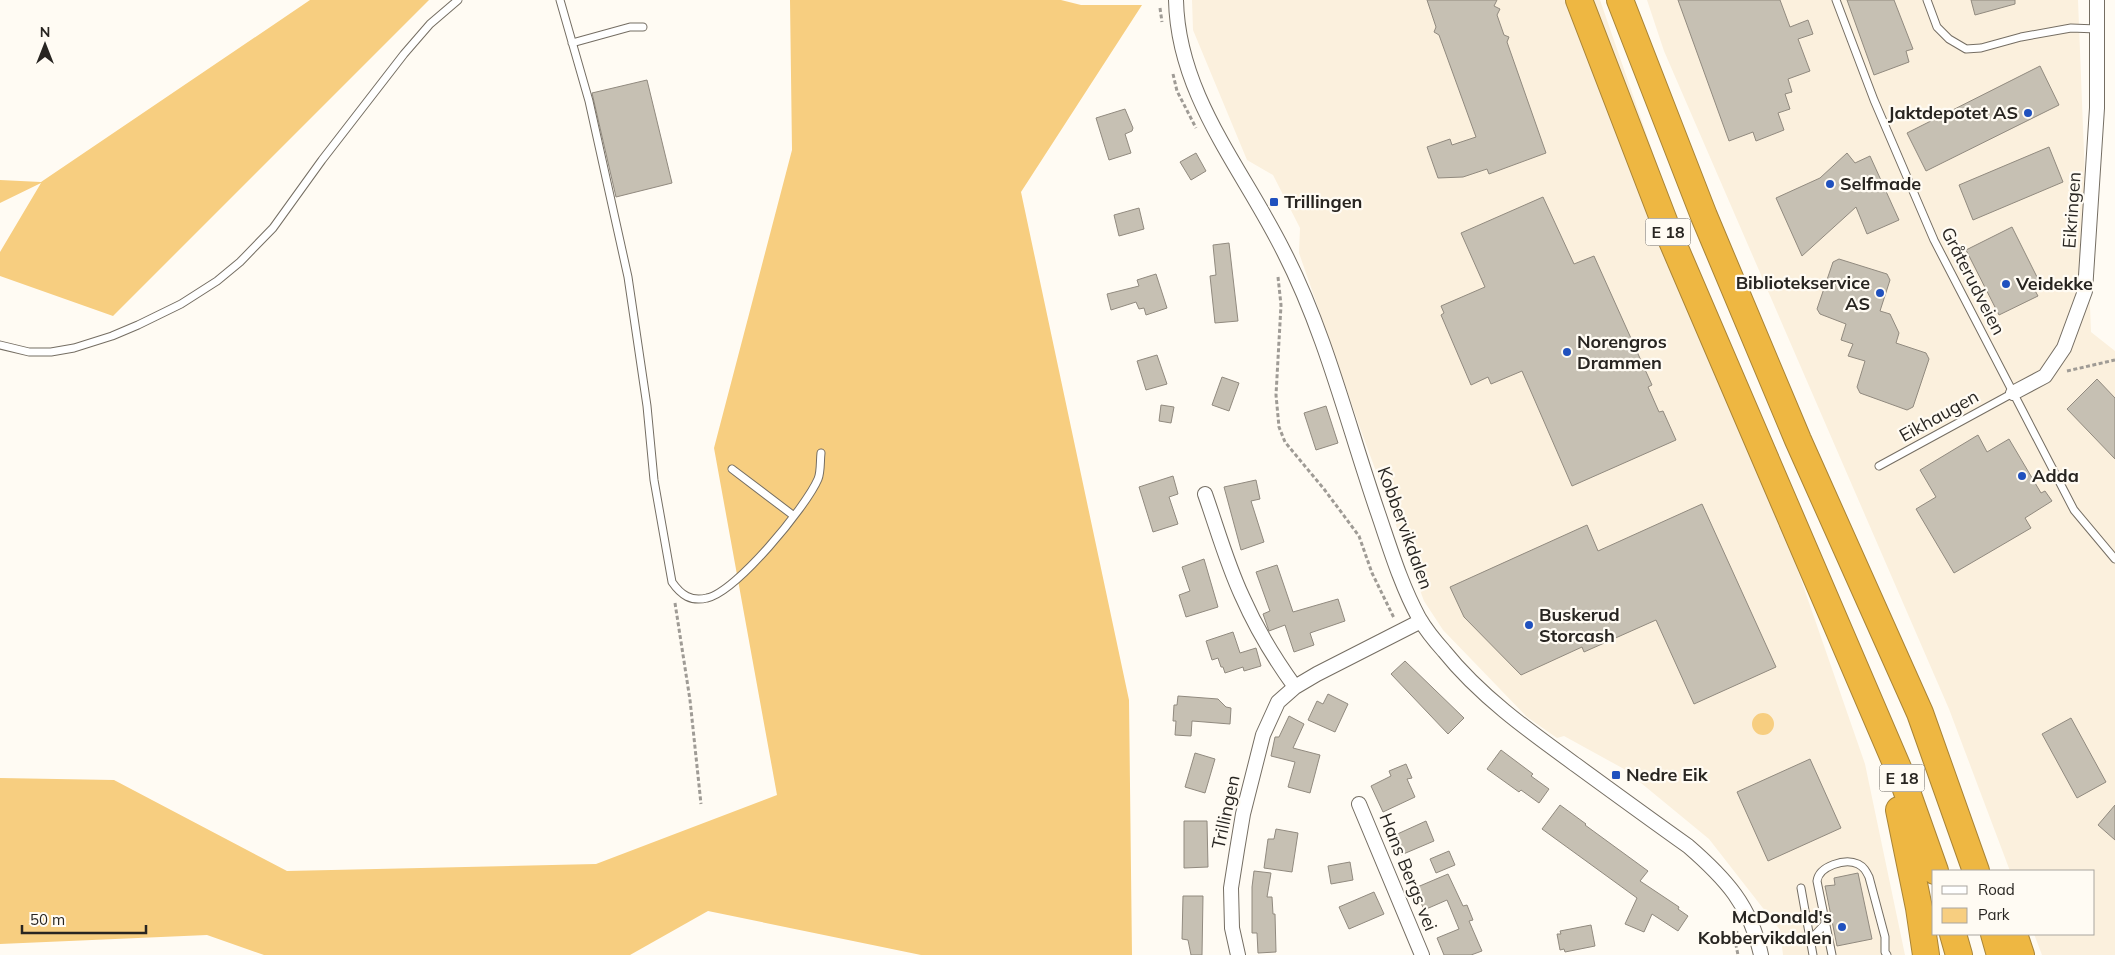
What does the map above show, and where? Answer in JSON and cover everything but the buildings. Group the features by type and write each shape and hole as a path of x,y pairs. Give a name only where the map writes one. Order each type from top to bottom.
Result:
{"highway":[{"name":"E 18","path":"1579,0 1669,234 1864,686 1901,775 1935,870"},
{"name":"E 18","path":"1620,0 1704,216 1798,440 1920,713 1976,870"},
{"path":"1864,686 1902,823 1919,908 1926,955"},
{"path":"1920,713 1941,730 1993,870"},
{"path":"1953,935 1959,955"},
{"path":"1994,935 2000,955"},
{"path":"2014,935 2021,955"}],"street":[{"name":"Kobbervikdalen","path":"1176,0 1181,48 1193,86 1205,112 1270,225 1302,290 1327,357 1389,546 1421,621 1445,653 1479,688 1540,738 1688,846 1711,866 1745,908 1761,955"},
{"name":"Eikringen","path":"2013,393 2045,376 2064,348 2085,291 2097,108 2097,0"},
{"path":"1205,494 1228,564 1242,597 1277,662 1294,687"},
{"name":"Trillingen","path":"1238,955 1232,928 1231,888 1243,814 1263,735 1278,702 1294,687 1375,642 1421,621"},
{"name":"Hans Bergs vei","path":"1360,804 1422,955"}],"lane":[{"path":"0,345 29,352 51,352 74,348 112,336 138,325 181,304 217,281 240,262 273,228 322,160 404,54 430,24 458,0"},
{"path":"560,0 605,169 628,277 647,406 654,480 672,582 677,590 688,598 708,598 756,561 811,494 819,477 821,453"},
{"name":"Gråterudveien","path":"1836,0 1874,100 1934,240 2074,510 2115,559"},
{"path":"1927,0 1936,27 1966,49 1981,48 2020,37 2071,28 2098,28"},
{"path":"572,43 630,27 643,27"},
{"name":"Eikhaugen","path":"1879,466 2013,393"},
{"path":"732,469 794,516"},
{"path":"1832,955 1817,881 1818,876 1826,867 1849,862 1857,863 1865,869 1869,877 1884,937 1885,954"},
{"path":"1801,888 1813,955"},
{"path":"1810,940 1826,923"}],"path":[{"path":"1160,0 1162,25"},
{"path":"1171,68 1177,91 1199,133"},
{"path":"1276,270 1280,283 1281,304 1276,395 1279,427 1284,442 1324,489 1360,536 1372,573 1386,606 1397,623"},
{"path":"2045,376 2115,360"},
{"path":"672,582 690,700 701,804"},
{"path":"1733,955 1738,954 1735,940 1738,929"}],"shaded area":[{"path":"1192,0 1600,0 1865,764 1905,955 1783,955 1780,930 1709,839 1624,769 1564,736 1557,738 1527,717 1443,630 1424,601 1360,428 1299,253 1300,228 1273,175 1247,160 1193,30"},
{"path":"1647,0 2078,0 2091,332 2115,351 2115,955 2042,955 2034,935 2095,935 2095,870 2010,870 1949,709 1664,51"}],"green space":[{"path":"310,0 429,0 113,316 0,276 0,252 41,183 0,203 0,180 41,182"},
{"path":"790,0 1061,0 1081,5 1142,5 1021,192 1129,700 1132,955 921,955 708,911 630,955 264,955 207,935 0,944 0,778 114,780 287,871 596,864 777,795 714,448 792,150"},
{"path":"1763,713 1771,716 1774,724 1771,732 1763,735 1755,732 1752,724 1755,716"}],"place":[{"name":"Jaktdepotet AS","path":"2028,113"},
{"name":"Selfmade","path":"1830,184"},
{"name":"Trillingen","path":"1274,202"},
{"name":"Veidekke","path":"2006,284"},
{"name":"Bibliotekservice AS","path":"1880,293"},
{"name":"Norengros Drammen","path":"1567,352"},
{"name":"Adda","path":"2022,476"},
{"name":"Buskerud Storcash","path":"1529,625"},
{"name":"Nedre Eik","path":"1616,775"},
{"name":"McDonald's Kobbervikdalen","path":"1842,927"}]}
